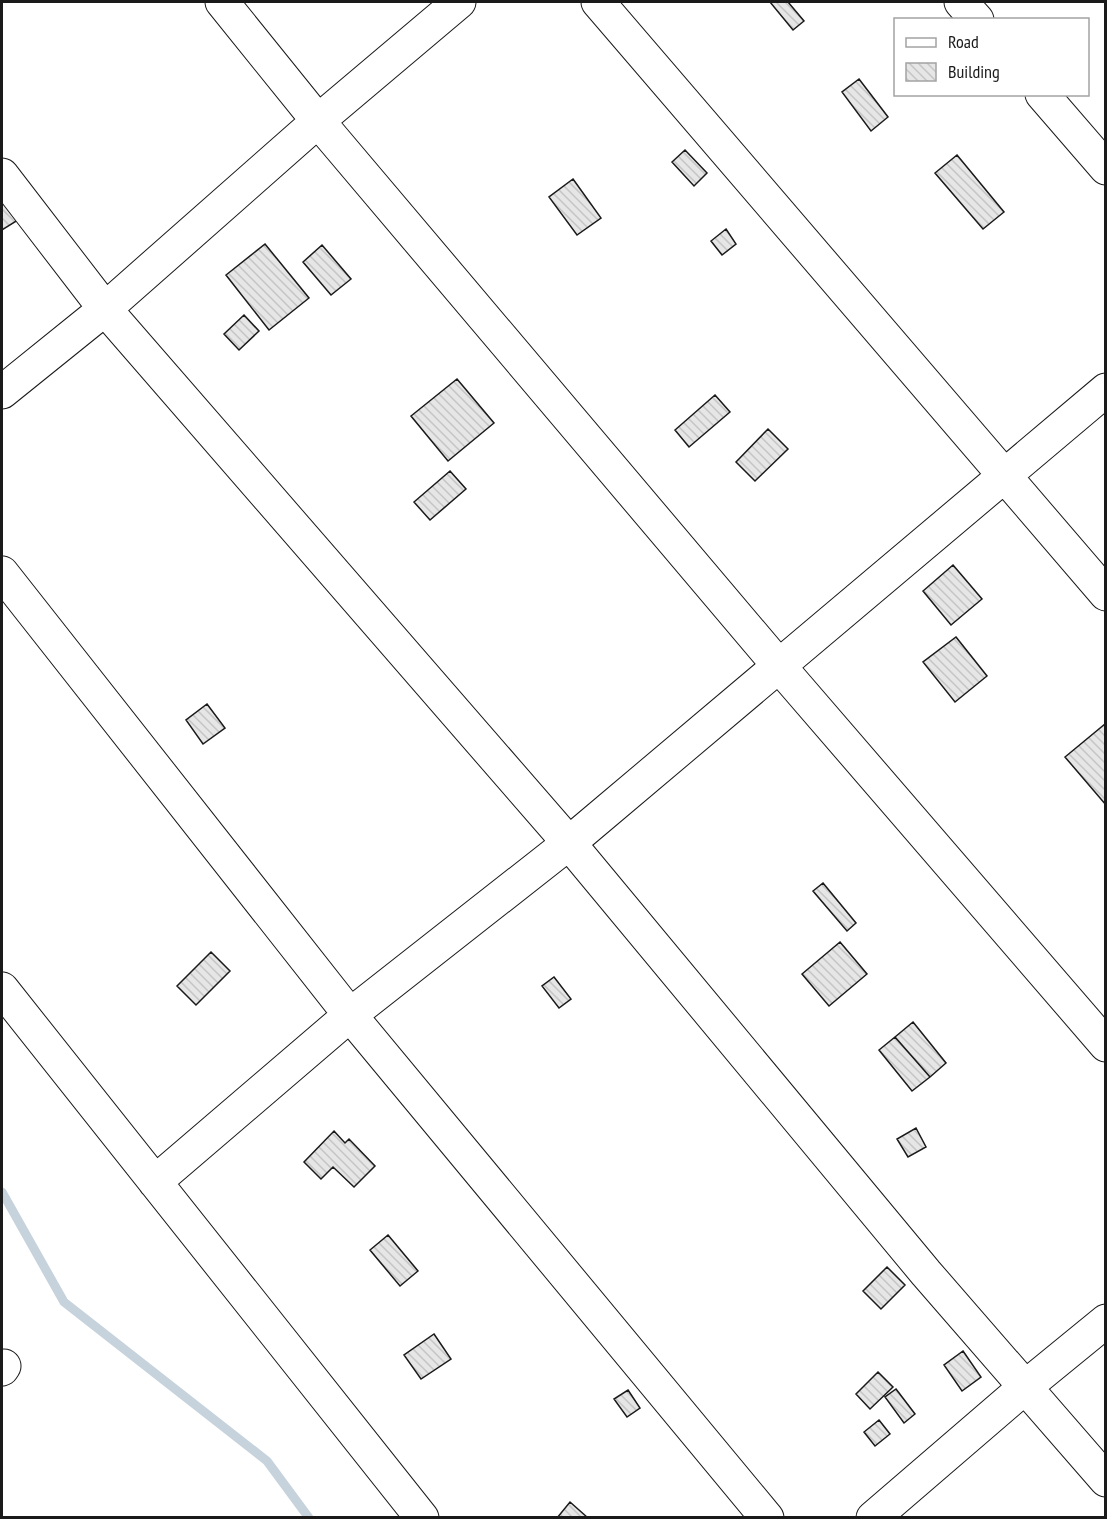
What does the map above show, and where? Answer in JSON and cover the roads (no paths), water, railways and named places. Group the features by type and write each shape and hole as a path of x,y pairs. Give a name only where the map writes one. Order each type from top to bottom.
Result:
{"street":[{"path":"222,2 318,121 779,666 1106,1045"},
{"path":"2,392 105,309 318,121 459,2"},
{"path":"598,2 1106,594"},
{"path":"961,2 975,18"},
{"path":"1044,96 1106,168"},
{"path":"2,175 105,309 569,843 926,1273 1106,1480"},
{"path":"155,1182 350,1015 569,843 1106,390"},
{"path":"2,573 350,1015 767,1518"},
{"path":"2,989 423,1518"},
{"path":"873,1518 1106,1321"}],"waterway":[{"path":"2,1192 64,1302 267,1461 309,1518"}]}
